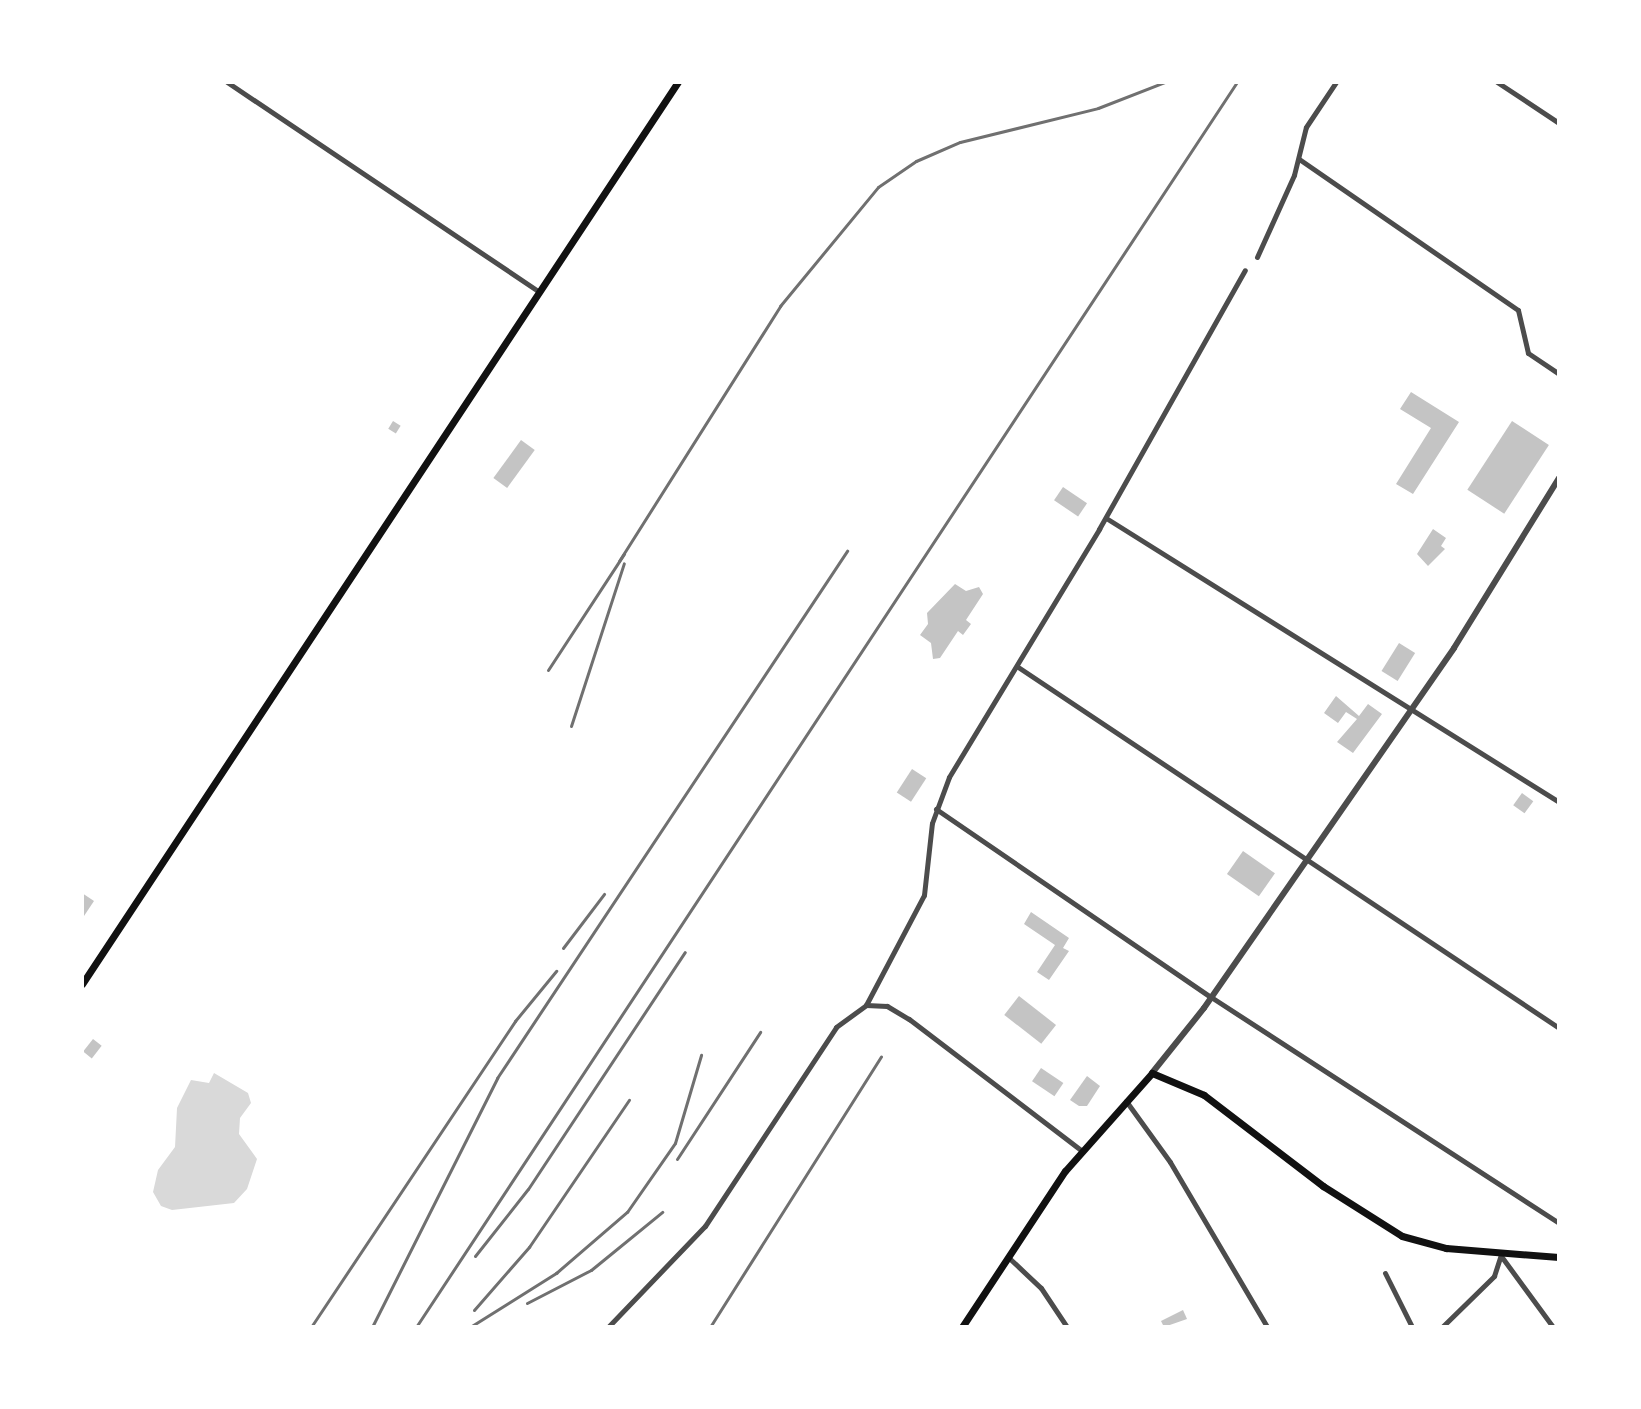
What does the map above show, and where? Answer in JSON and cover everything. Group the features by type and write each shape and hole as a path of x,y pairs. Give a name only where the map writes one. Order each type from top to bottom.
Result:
{"main road":[{"path":"82,984 678,82"},
{"path":"962,1327 1081,1150 1152,1073 1204,1095 1390,1230 1431,1246 1501,1255 1559,1257"}],"street":[{"path":"227,82 539,292"},
{"path":"1257,257 1299,159 1306,127 1336,82"},
{"path":"1497,82 1559,123"},
{"path":"1299,159 1518,310 1528,353 1559,374"},
{"path":"608,1327 705,1226 836,1027 866,1005 924,895 936,809 949,777 1106,517 1245,270"},
{"path":"1152,1073 1211,997 1409,707 1465,631 1559,478"},
{"path":"1106,517 1559,802"},
{"path":"1018,667 1559,1028"},
{"path":"936,809 1211,997 1559,1223"},
{"path":"866,1005 887,1006 909,1019 1081,1150"},
{"path":"1126,1101 1170,1162 1267,1327"},
{"path":"1442,1327 1494,1276 1501,1255"},
{"path":"1501,1255 1553,1327"},
{"path":"1008,1257 1041,1288 1067,1327"},
{"path":"1385,1273 1412,1327"}],"shaded area":[{"path":"214,1073 248,1093 251,1103 240,1118 239,1134 257,1159 247,1189 234,1203 172,1210 161,1206 153,1192 158,1170 175,1147 177,1108 191,1080 209,1083"}],"building":[{"path":"1411,392 1459,422 1413,494 1396,484 1431,428 1400,409"},
{"path":"393,421 401,426 396,433 388,429"},
{"path":"1512,421 1549,445 1504,514 1467,490"},
{"path":"521,440 535,450 507,488 493,478"},
{"path":"1063,487 1087,503 1078,516 1054,500"},
{"path":"1433,529 1446,538 1441,546 1445,549 1428,566 1417,554"},
{"path":"955,584 966,591 979,587 983,594 966,620 971,624 963,635 958,631 940,658 933,659 931,643 920,635 928,624 927,613"},
{"path":"1399,643 1415,653 1398,681 1382,671"},
{"path":"1336,696 1359,716 1368,704 1382,714 1353,753 1337,742 1357,719 1346,712 1338,723 1324,713"},
{"path":"912,769 926,778 911,802 897,792"},
{"path":"1522,793 1533,801 1525,813 1513,805"},
{"path":"1243,851 1275,873 1259,896 1227,874"},
{"path":"82,893 94,901 82,919"},
{"path":"1031,912 1069,938 1063,948 1069,951 1049,980 1037,972 1055,945 1024,924"},
{"path":"1019,996 1056,1025 1041,1044 1004,1015"},
{"path":"93,1039 102,1046 92,1058 83,1052"},
{"path":"1041,1068 1063,1083 1054,1096 1032,1081"},
{"path":"1087,1076 1100,1086 1087,1106 1079,1106 1070,1100"},
{"path":"1183,1310 1187,1319 1164,1327 1161,1321"}],"railway":[{"path":"619,561 780,306 878,187 916,161 960,142 1098,108 1165,82"},
{"path":"416,1327 1237,82"},
{"path":"372,1327 497,1078 847,551"},
{"path":"548,670 624,554"},
{"path":"571,726 624,563"},
{"path":"563,948 604,894"},
{"path":"475,1256 528,1189 685,952"},
{"path":"311,1327 515,1021 556,971"},
{"path":"677,1159 760,1032"},
{"path":"470,1327 556,1273 627,1212 675,1143 701,1055"},
{"path":"710,1327 881,1056"},
{"path":"474,1310 529,1247 629,1100"},
{"path":"527,1303 591,1270 662,1212"}]}
